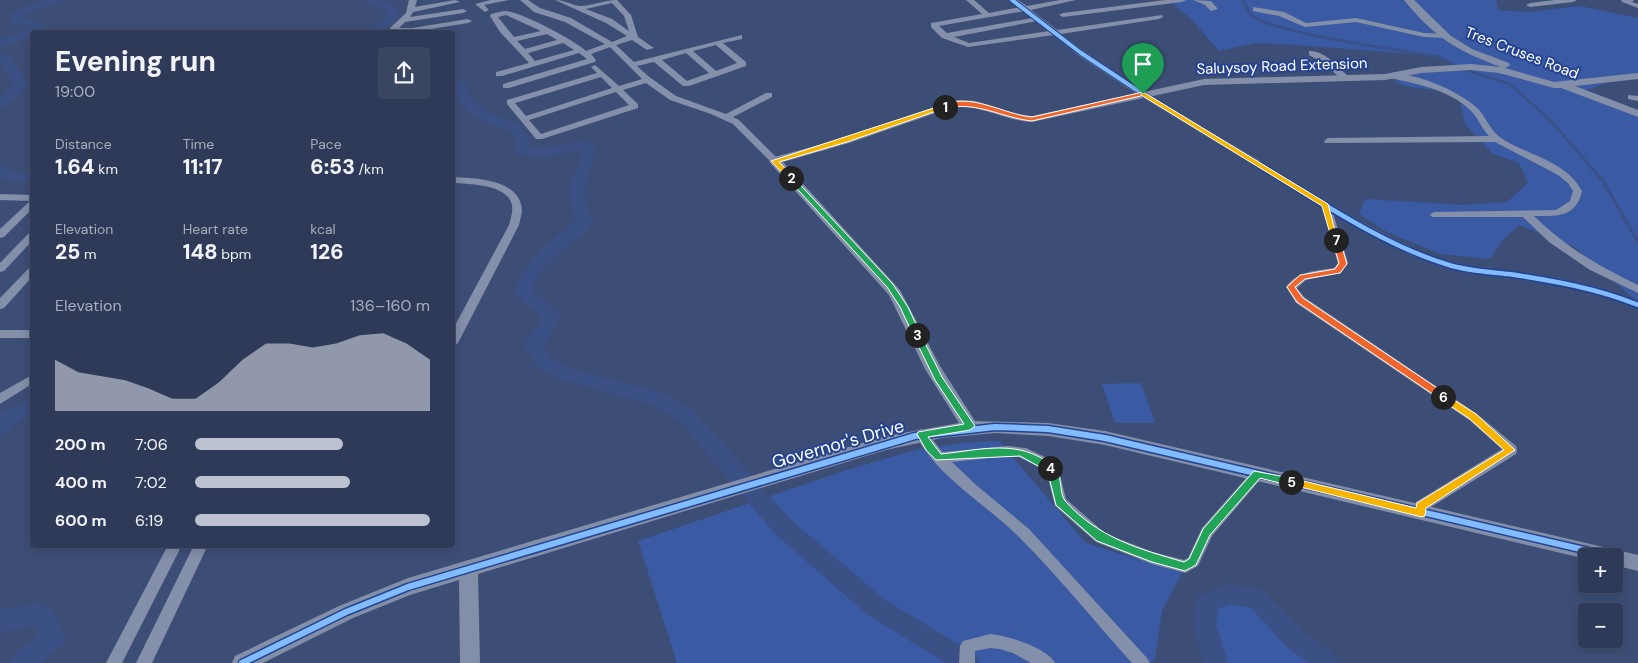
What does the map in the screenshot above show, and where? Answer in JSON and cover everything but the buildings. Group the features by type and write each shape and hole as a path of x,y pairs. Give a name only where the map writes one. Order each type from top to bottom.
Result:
{"main road":[{"name":"Tres Cruses Road","path":"1409,0 1445,36 1468,51 1638,114"},
{"name":"Saluysoy Road Extension","path":"775,161 845,141 955,103 972,103 1017,118 1032,119 1204,82 1393,76 1421,70 1471,67 1500,70 1545,84 1562,85"},
{"path":"1562,85 1638,76"},
{"path":"775,161 895,293 933,369 970,426"},
{"name":"Governor's Drive","path":"242,663 309,628 371,601 468,568 921,434 970,426 1021,426 1084,434 1578,549"},
{"path":"1623,559 1638,563"},
{"path":"468,568 470,663"}],"street":[{"path":"413,0 404,20 393,30 412,30 468,21"},
{"path":"477,2 504,0"},
{"path":"524,0 537,10 568,20 611,44 647,80 673,98 736,122 775,161"},
{"path":"559,0 608,21 635,36 650,48"},
{"path":"578,8 613,0 626,15 635,36"},
{"path":"970,0 986,14"},
{"path":"1012,0 1052,31 1143,94 1326,205 1414,253 1451,266 1570,283 1616,296 1638,305"},
{"path":"1072,0 1047,2 934,25 945,36 968,45 1052,31 1159,17"},
{"path":"1127,0 1150,18"},
{"path":"1063,15 1182,0"},
{"path":"1197,0 1214,9"},
{"path":"1530,5 1573,0"},
{"path":"1630,0 1624,1 1638,6"},
{"path":"410,10 456,2"},
{"path":"477,2 485,10"},
{"path":"1047,2 1078,28"},
{"path":"1256,9 1281,14 1305,25 1356,20 1424,35 1445,36"},
{"path":"404,20 464,11"},
{"path":"506,86 592,60 584,52 564,40 509,14 504,13 494,16 533,63"},
{"path":"945,36 1038,19"},
{"path":"512,40 546,32"},
{"path":"499,74 533,63 584,52 635,36"},
{"path":"632,66 739,37"},
{"path":"523,52 564,40"},
{"path":"656,59 686,84 743,64 718,43"},
{"path":"688,51 715,74"},
{"path":"1312,53 1328,62 1345,78"},
{"path":"595,67 635,106 539,137 510,102 602,74"},
{"path":"1393,76 1432,85 1458,95 1481,117 1497,139 1560,171 1577,191 1577,198 1566,210 1556,213 1435,215"},
{"path":"524,119 647,80"},
{"path":"727,117 769,95"},
{"path":"1328,141 1497,139"},
{"path":"455,180 489,183 501,187 514,198 518,212 514,225 455,338"},
{"path":"0,204 4,197 30,198"},
{"path":"1326,205 1343,264 1337,271 1303,276 1291,287 1300,300 1473,417 1511,450 1421,506 1422,513"},
{"path":"0,235 30,206"},
{"path":"1526,213 1553,240 1594,268 1638,288"},
{"path":"0,269 30,238"},
{"path":"0,305 30,273"},
{"path":"0,334 30,334"},
{"path":"0,399 30,380"},
{"path":"921,434 930,448 970,488 1024,533 1142,663"},
{"path":"940,458 1008,451 1021,452 1042,462 1053,471 1060,502 1101,538 1152,558 1185,567 1193,562 1207,532 1258,474"},
{"path":"114,663 173,548"},
{"path":"144,663 200,548"},
{"path":"967,663 968,646 980,641 1003,641 1047,663"}],"shaded area":[{"path":"1169,0 1496,0 1498,10 1532,12 1580,6 1638,18 1638,79 1618,79 1584,91 1638,111 1638,302 1573,246 1519,225 1502,241 1490,259 1441,254 1387,232 1359,214 1365,199 1462,205 1507,202 1528,183 1519,163 1493,154 1465,124 1460,101 1446,91 1415,88 1394,82 1410,74 1463,69 1439,56 1296,45 1256,43 1219,51 1194,22"},
{"path":"1141,383 1155,423 1115,423 1102,384"},
{"path":"999,441 1086,543 1182,573 1162,611 1155,658 1151,663 677,663 638,541 847,470 916,450 963,443"},
{"path":"1228,594 1257,598 1294,638 1326,663 1216,663 1204,625 1207,603"}],"waterway":[{"path":"35,30 41,27 15,22 15,17 23,11 57,0"},
{"path":"368,0 382,3 393,11 391,20 374,30"},
{"path":"1243,0 1250,14 1262,21 1283,28 1339,40 1439,57 1453,64"},
{"path":"0,44 30,32"},
{"path":"0,58 6,59 22,85 0,104"},
{"path":"1465,70 1510,84 1550,120 1591,167"},
{"path":"455,84 460,85 464,101 497,123 516,128 523,142 520,146 522,150 537,153 584,145 589,148 587,161 576,191 577,203 586,220 545,257 526,279 524,293 552,316 542,335 533,346 544,363 567,374 658,399 687,416 782,526 876,607 968,663"},
{"path":"1590,166 1603,181 1638,242"},
{"path":"0,168 3,173 16,178 30,177"},
{"path":"0,427 8,418 30,407"},
{"path":"1216,663 1204,625 1207,603 1228,594 1257,598 1294,638 1326,663"},
{"path":"0,621 39,614 54,637 22,663"}],"cycle path":[{"path":"1012,0 1020,4 1081,53 1143,94 1326,205 1414,253 1451,266 1570,283 1616,296 1638,305"},
{"path":"242,663 346,612 408,587 886,443 942,431 969,428 1021,427 1048,429 1105,438 1578,549"}],"route":[{"path":"1143,94 1326,205 1343,264 1337,271 1303,276 1291,287 1300,300 1473,417 1511,450 1421,506 1422,513 1258,474 1207,532 1193,562 1185,567 1152,558 1101,538 1060,502 1053,471 1042,462 1021,452 1008,451 940,458 930,448 921,434 970,426 933,369 904,307 880,275 775,161 845,141 886,125 955,103 972,103 998,110 1017,118 1032,119 1143,94"}]}
